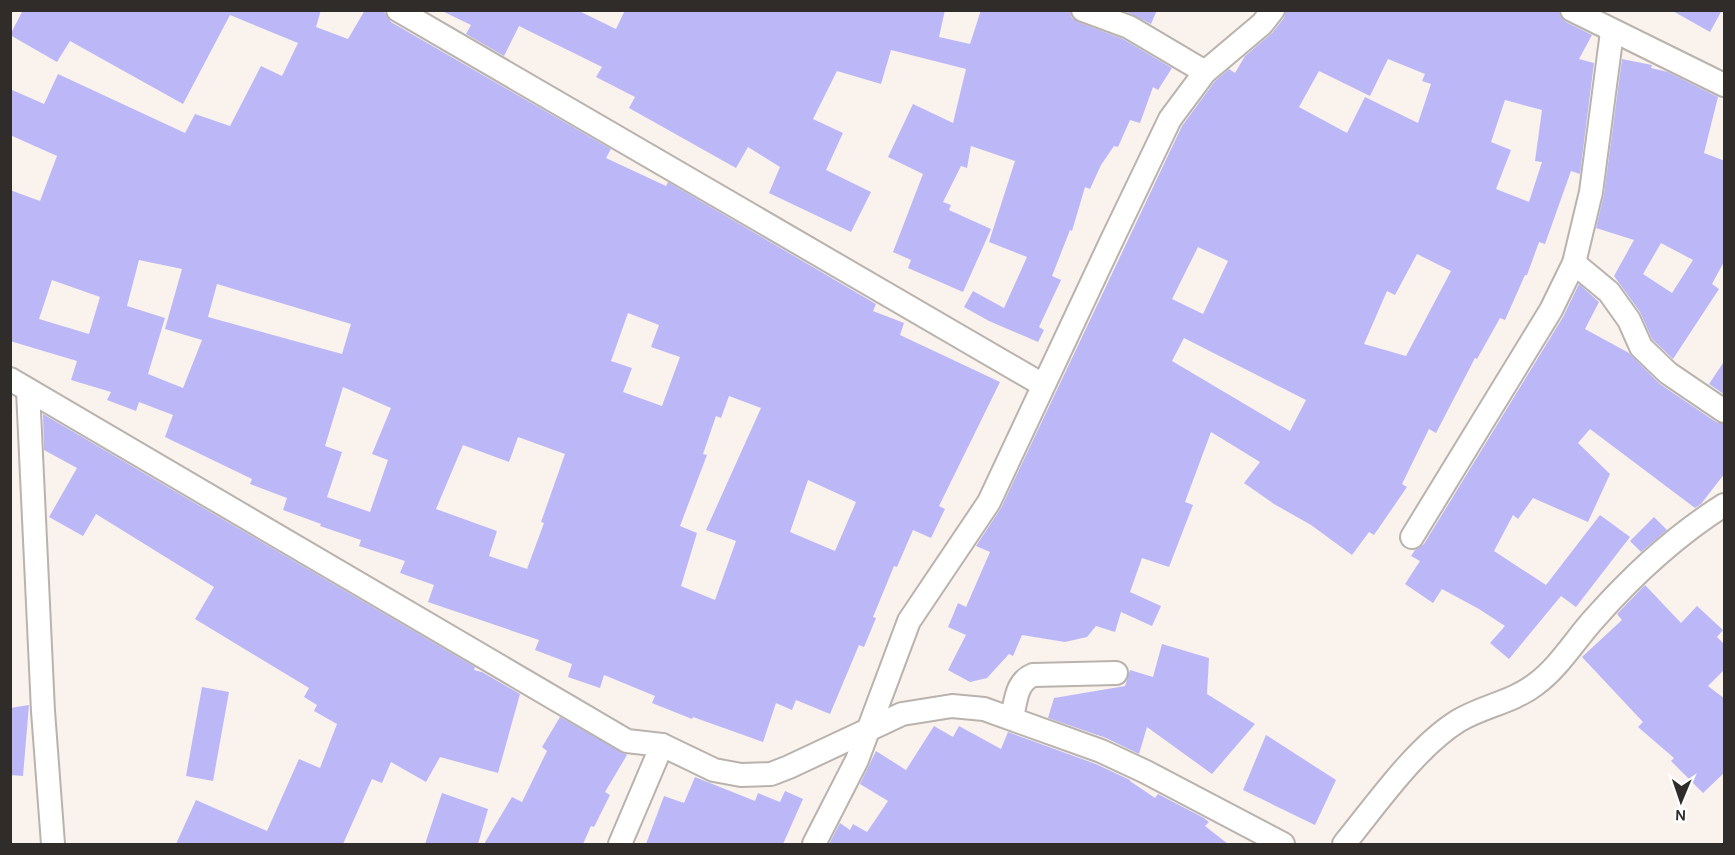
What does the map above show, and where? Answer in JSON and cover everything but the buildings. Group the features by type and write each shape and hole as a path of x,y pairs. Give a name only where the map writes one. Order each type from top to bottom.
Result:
{"street":[{"path":"398,10 1043,385"},
{"path":"1083,10 1130,27 1205,72"},
{"path":"814,844 853,768 909,621 989,502 1170,119 1205,72 1262,24 1273,10"},
{"path":"1572,10 1612,32 1725,85"},
{"path":"1412,537 1551,310 1574,263 1590,192 1612,32"},
{"path":"1574,263 1610,292 1629,320 1641,347 1668,373 1725,411"},
{"path":"19,385 627,741 662,745 714,770 754,776 771,774 789,767 902,714 952,706 984,709 1012,717 1101,751 1283,844"},
{"path":"19,385 53,844"},
{"path":"1344,844 1423,748 1460,720 1503,703 1537,684 1621,590 1675,539 1725,506"},
{"path":"1012,717 1020,685 1033,675 1116,673"},
{"path":"620,844 662,745"}]}
